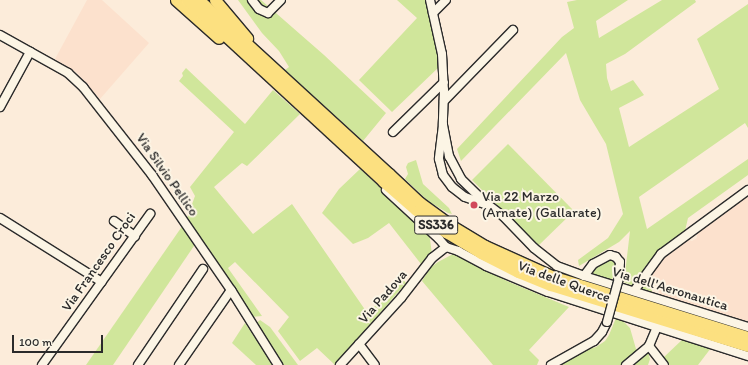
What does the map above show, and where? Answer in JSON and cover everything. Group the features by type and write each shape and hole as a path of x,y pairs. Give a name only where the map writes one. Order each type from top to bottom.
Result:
{"highway":[{"path":"176,0 203,26 260,62"},
{"name":"SS336","path":"187,0 260,62 420,203 450,225 485,246 554,277 748,337"},
{"name":"SS336","path":"198,0 260,62 415,209 446,232 481,253 518,272 552,285 748,346"},
{"path":"215,0 236,23 260,62"}],"street":[{"path":"252,0 263,12 268,12 281,0"},
{"path":"430,0 442,54 444,100 439,159 443,175 452,187 465,197 487,204"},
{"path":"433,13 446,0"},
{"path":"444,100 513,30"},
{"name":"Via Silvio Pellico","path":"0,35 68,74 83,87 152,175 231,290 278,365"},
{"path":"0,107 30,52"},
{"path":"393,132 444,82"},
{"path":"443,125 449,156 454,169 461,179 487,204"},
{"path":"382,187 446,247"},
{"path":"634,291 661,254 748,190"},
{"name":"Via dell'Aeronautica","path":"487,204 504,217 534,248 557,266 584,276 748,327"},
{"name":"Via Francesco Croci","path":"42,365 150,214"},
{"path":"0,218 102,282"},
{"path":"114,221 135,236"},
{"name":"Via delle Querce","path":"446,247 458,250 486,266 548,292 748,356"},
{"name":"Via Padova","path":"340,365 401,298 432,258 446,247"},
{"path":"551,365 594,341 602,332 607,322 619,278 620,262 616,257 610,255 593,264 584,276"},
{"path":"138,365 203,269"},
{"path":"179,365 231,290"},
{"path":"626,365 649,346 657,327"},
{"path":"359,344 375,365"},
{"path":"649,346 664,365"}],"shaded area":[{"path":"87,0 102,0 149,43 100,99 77,73 55,59"},
{"path":"748,194 748,323 661,296 652,279 653,270 662,256 686,239 692,241 697,238 697,229"}],"green space":[{"path":"238,0 261,0 324,55 386,113 363,141 285,70 289,67 279,51 262,33"},
{"path":"397,0 426,0 439,54 439,67 392,112 359,80 417,18"},
{"path":"577,0 628,0 596,21 599,38 662,0 695,0 696,2 625,54 606,64 607,78 611,91 633,80 644,95 619,108 629,147 719,89 697,39 748,4 748,128 745,123 639,197 647,229 748,159 748,175 688,218 685,231 661,249 644,268 653,294 624,282 630,231 619,242 579,266 578,260 608,238 623,214 606,144 580,100 566,53 461,161 457,149 562,37 574,28 567,2"},
{"path":"186,68 245,124 273,90 300,114 247,166 242,163 214,187 253,234 292,204 368,314 400,276 406,283 335,365 317,348 300,361 278,331 289,317 235,262 228,268 262,316 251,317 208,247 201,240 187,218 195,196 190,187 234,132 179,81"},
{"path":"508,144 574,211 538,246 472,180"},
{"path":"416,160 423,184 449,208 452,214 428,201 405,179 408,174 406,167 408,163"},
{"path":"360,169 429,232 432,254 421,264 389,223 368,238 353,244 322,213 339,189"},
{"path":"183,225 196,243 113,365 86,365"},
{"path":"453,254 462,257 507,281 569,307 529,350 539,360 537,365 493,365 422,281 430,268"},
{"path":"608,260 614,261 616,268 611,282 591,276 594,269"},
{"path":"616,318 623,321 630,328 636,349 648,352 650,359 648,365 557,365 588,349 596,347 605,341"},
{"path":"260,320 270,327 298,365 281,365 255,324"},
{"path":"245,323 273,365 256,365 232,343"},
{"path":"684,338 711,348 698,365 667,365 664,357"}],"place":[{"name":"Via 22 Marzo (Arnate) (Gallarate)","path":"474,205"}]}
